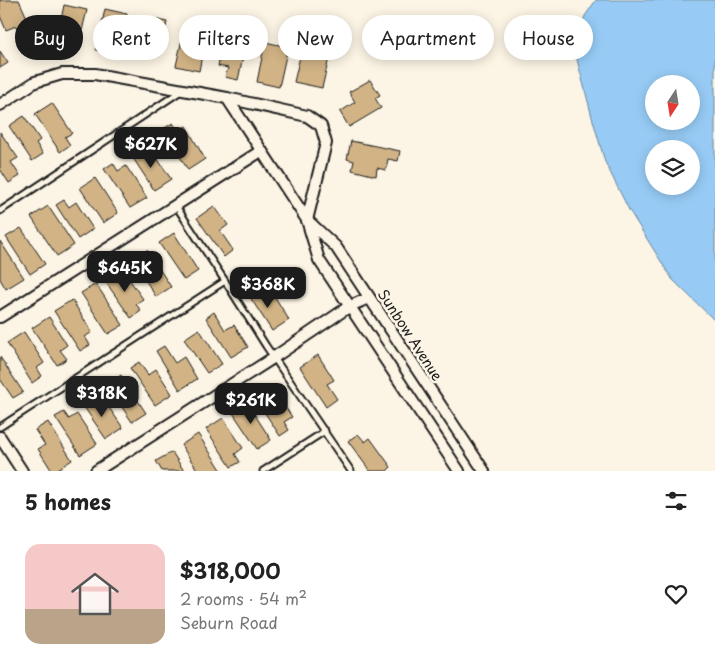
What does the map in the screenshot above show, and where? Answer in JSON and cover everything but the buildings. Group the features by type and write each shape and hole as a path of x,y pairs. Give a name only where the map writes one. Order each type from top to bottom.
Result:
{"street":[{"path":"0,105 35,82 62,74 94,74 227,98 307,116 320,126 326,143 307,220"},
{"name":"Sunbow Avenue","path":"227,98 307,220 336,247 484,471"},
{"path":"0,317 261,151"},
{"name":"Sunbow Avenue","path":"307,220 319,260 459,471"},
{"path":"96,471 273,358 350,306 369,298"},
{"path":"0,437 22,471"}],"lane":[{"path":"0,211 182,90"},
{"path":"176,206 273,358 351,471"},
{"path":"0,427 225,281"},
{"path":"263,471 325,431"}],"water":[{"path":"596,0 715,0 715,321 672,279 629,210 605,162 577,60 593,60 593,15 586,15"}]}
